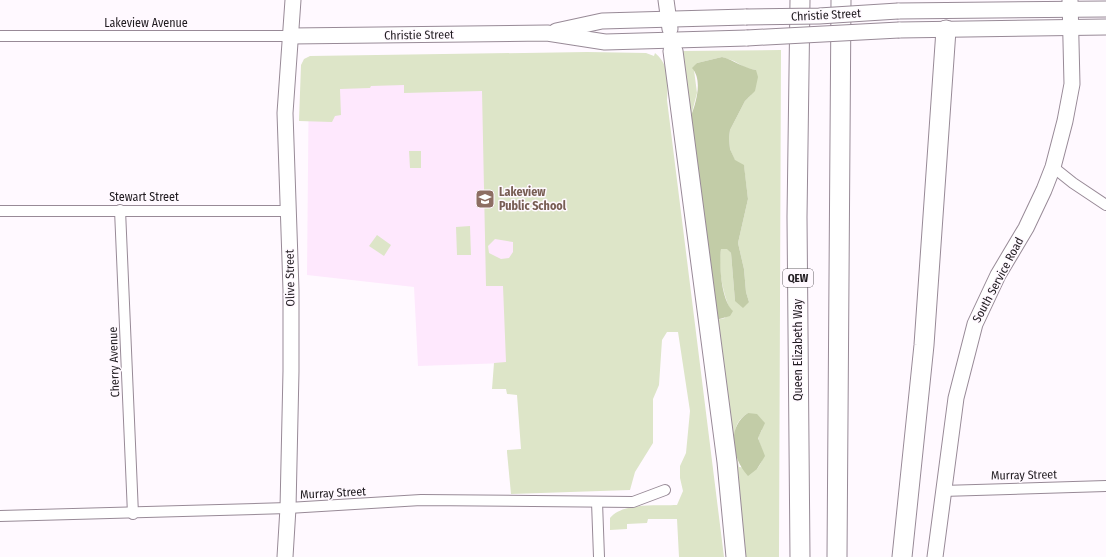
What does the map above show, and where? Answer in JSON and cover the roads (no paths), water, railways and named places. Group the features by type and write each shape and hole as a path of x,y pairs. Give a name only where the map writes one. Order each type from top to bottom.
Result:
{"highway":[{"name":"Queen Elizabeth Way","path":"800,0 797,217 800,557"},
{"path":"837,557 841,0"},
{"path":"902,557 924,346 946,30"},
{"path":"672,45 727,462 736,557"}],"street":[{"name":"Olive Street","path":"285,557 288,508 291,371 289,211 285,113 293,0"},
{"path":"666,0 672,45"},
{"name":"Christie Street","path":"547,33 602,21 819,16 898,11 947,5 1070,4 1106,8"},
{"name":"South Service Road","path":"934,557 956,398 974,324 998,275 1026,228 1053,167 1072,84 1070,4"},
{"path":"946,30 947,5"},
{"name":"Christie Street","path":"291,36 547,33 606,42 672,45 747,38 899,30 1106,27"},
{"name":"Lakeview Avenue","path":"0,36 291,36"},
{"path":"1053,167 1073,183 1106,205"},
{"name":"Cherry Avenue","path":"120,210 133,514"},
{"name":"Stewart Street","path":"0,211 289,211"},
{"name":"Murray Street","path":"942,491 1106,486"},
{"name":"Murray Street","path":"0,516 133,514 288,508 421,500 633,502 665,490"},
{"path":"597,502 599,557"}],"place":[{"name":"Lakeview Public School","path":"485,199"}]}
